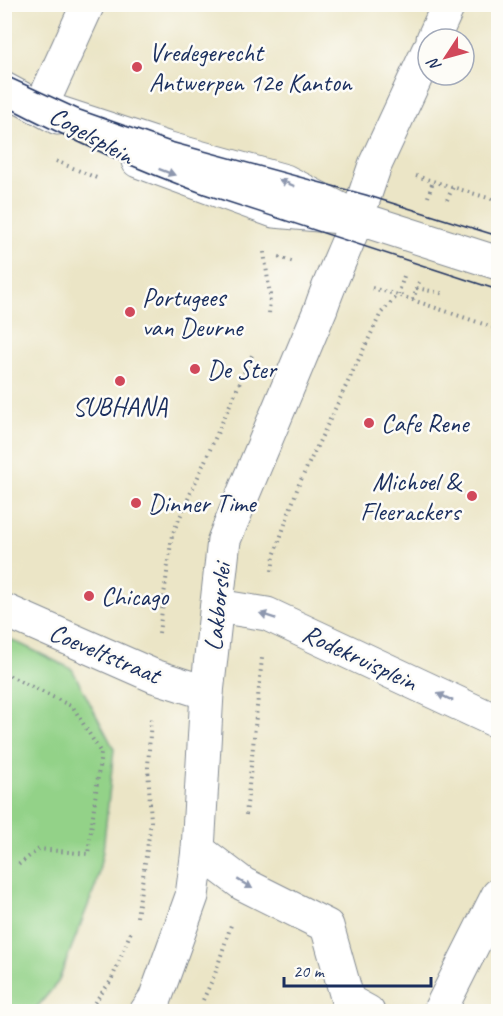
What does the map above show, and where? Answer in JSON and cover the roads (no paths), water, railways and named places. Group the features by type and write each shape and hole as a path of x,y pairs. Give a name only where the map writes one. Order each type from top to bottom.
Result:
{"street":[{"path":"41,107 88,4"},
{"path":"439,27 450,4"},
{"name":"Lakborslei","path":"146,1011 154,999 192,896 198,850 207,693 224,540 321,308 330,278 348,242 375,165 416,77"},
{"name":"Cogelsplein","path":"4,89 41,107 117,153 256,206 274,211 357,218 498,263"},
{"name":"Rodekruisplein","path":"217,606 267,614 498,722"},
{"name":"Coeveltstraat","path":"4,610 154,676 207,693"},
{"path":"198,850 243,884 327,926 348,1002 368,1011"},
{"path":"439,1011 498,895"}],"tram line":[{"path":"4,75 80,110 171,142 366,195 498,236"},
{"path":"4,105 102,153 204,194 498,290"}],"place":[{"name":"Vredegerecht Antwerpen 12e Kanton","path":"137,67"},
{"name":"Portugees van Deurne","path":"130,312"},
{"name":"De Ster","path":"195,369"},
{"name":"SUBHANA","path":"120,381"},
{"name":"Cafe Rene","path":"369,423"},
{"name":"Michoel & Fleerackers","path":"472,496"},
{"name":"Dinner Time","path":"136,503"},
{"name":"Chicago","path":"89,596"}]}
